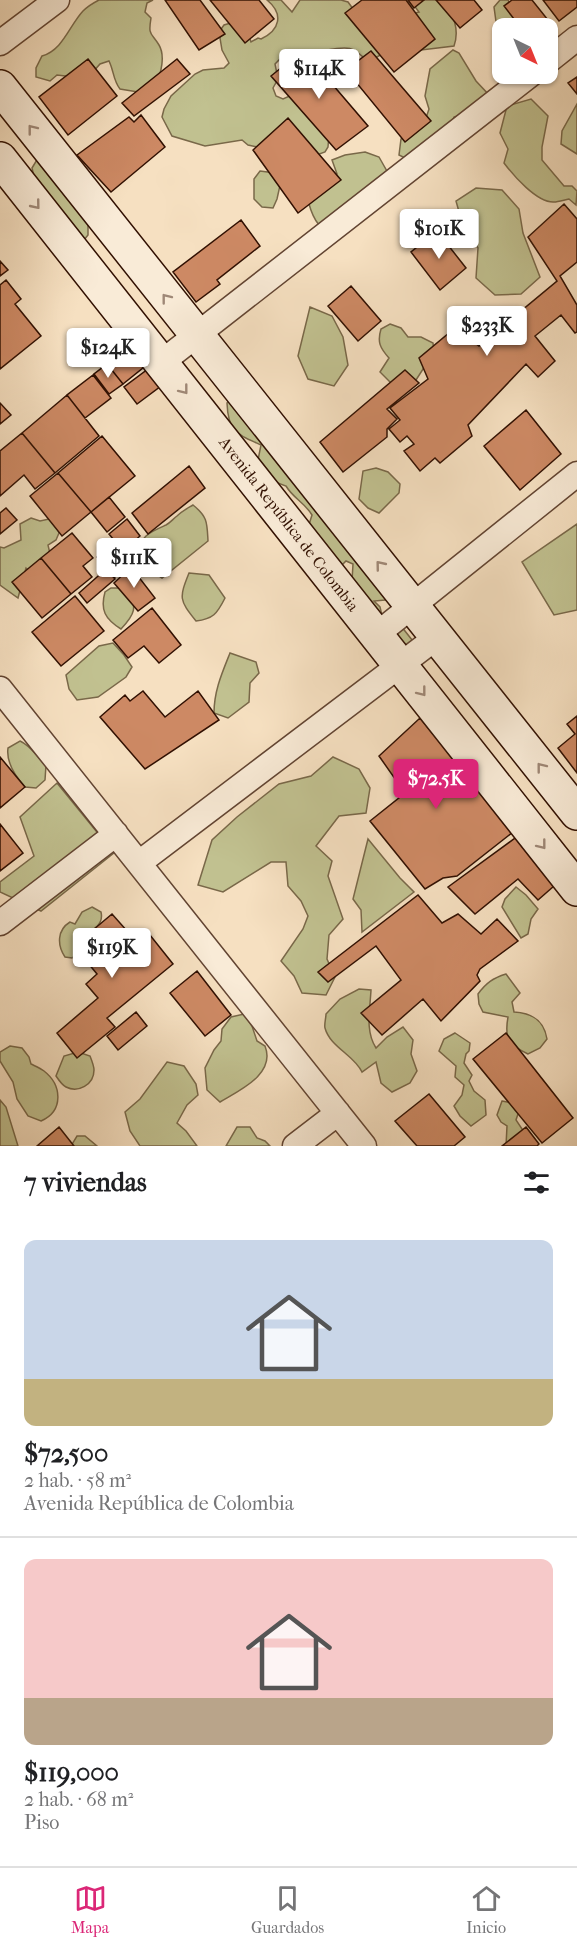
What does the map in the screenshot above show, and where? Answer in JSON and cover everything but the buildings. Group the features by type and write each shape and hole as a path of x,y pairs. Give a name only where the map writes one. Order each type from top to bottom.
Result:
{"street":[{"path":"0,43 57,0"},
{"path":"558,53 577,38"},
{"path":"162,362 518,84"},
{"path":"0,87 577,813"},
{"name":"Avenida República de Colombia","path":"0,159 577,889"},
{"path":"376,635 577,474"},
{"path":"139,862 437,637"},
{"path":"0,689 364,1146"},
{"path":"0,924 116,834"},
{"path":"296,1146 338,1113"}],"green space":[{"path":"99,0 153,0 147,3 145,12 151,18 150,31 161,49 162,64 154,84 144,93 120,89 109,61 100,64 92,73 74,77 57,75 50,81 36,77 36,68 42,56 55,49 83,11"},
{"path":"267,0 281,0 292,12 300,0 348,2 391,49 368,62 350,48 340,48 327,50 321,62 303,69 284,55 275,64 278,79 273,88 276,96 283,99 301,91 329,134 328,147 325,152 314,156 248,145 242,140 205,146 172,136 162,117 171,96 195,74 203,70 224,68 229,63 222,50 219,32 224,25 234,22 248,33 251,42 258,38 261,39 272,31 278,21 278,16"},
{"path":"410,0 444,0 455,22 454,46 413,51 405,16 419,12"},
{"path":"500,0 508,0 518,18 496,18 494,7"},
{"path":"453,50 459,53 476,81 490,96 467,113 454,117 450,128 407,159 399,155 401,139 420,128 426,118 429,109 425,96 430,69"},
{"path":"531,99 548,116 542,160 564,186 572,186 577,191 576,205 569,199 554,202 540,198 526,187 504,163 508,149 500,133 507,106"},
{"path":"577,104 577,154 561,144 562,131"},
{"path":"365,152 379,157 388,173 348,232 336,238 318,224 309,204 330,185 337,174 332,160"},
{"path":"38,158 88,222 88,235 80,245 35,181 32,168"},
{"path":"260,171 275,173 281,181 273,208 262,207 254,199 254,179"},
{"path":"476,188 502,190 519,209 523,233 540,277 521,294 495,295 476,278 478,248 463,226 456,201"},
{"path":"310,307 332,316 343,337 348,365 334,386 308,379 298,356"},
{"path":"390,324 401,328 408,337 421,337 433,343 434,352 416,380 391,383 380,372 389,358 380,345 379,338 381,329"},
{"path":"236,392 244,398 265,427 272,433 288,436 296,445 304,460 306,477 319,494 338,500 352,519 362,549 381,550 393,569 390,589 385,600 374,601 380,607 383,620 401,626 416,645 414,656 388,664 372,648 357,623 346,613 333,590 347,580 352,581 353,564 346,561 339,568 338,575 322,582 305,562 301,550 312,515 286,486 261,474 258,460 261,445 240,435 229,420 227,403"},
{"path":"376,468 388,472 400,484 399,493 379,513 368,508 359,499 363,471"},
{"path":"193,505 202,513 206,521 208,541 162,578 143,565 136,555 138,548 146,536"},
{"path":"31,518 40,521 49,519 56,524 59,533 56,540 48,545 51,558 32,573 26,568 18,598 0,585 0,547 4,548 21,540 20,524"},
{"path":"577,524 577,610 554,615 522,562"},
{"path":"189,573 209,575 225,598 217,612 207,619 196,621 182,598"},
{"path":"111,588 130,588 132,595 134,606 132,615 121,629 111,622 104,609 105,592"},
{"path":"113,643 132,667 126,677 98,697 77,700 69,689 66,675 99,646"},
{"path":"230,653 256,662 259,673 250,683 249,702 228,718 214,713 214,705 221,675"},
{"path":"20,741 46,765 45,780 36,788 25,787 10,764 8,748"},
{"path":"333,757 359,769 370,788 366,813 339,816 316,846 332,861 328,876 343,919 329,935 327,959 335,977 326,995 302,993 294,976 281,961 303,929 308,916 301,901 288,886 286,862 271,862 223,892 198,885 212,840 279,784 311,776"},
{"path":"57,783 114,853 41,911 0,892 0,882 34,856 20,817"},
{"path":"368,839 414,892 362,932 361,910 353,899"},
{"path":"516,887 538,909 531,919 528,934 521,938 502,907 505,899"},
{"path":"92,907 101,912 99,924 82,936 86,939 83,951 72,958 65,957 60,943 63,929 70,922 75,924 82,912"},
{"path":"506,974 520,993 512,1002 514,1012 532,1016 540,1022 547,1039 540,1048 528,1054 516,1048 509,1040 508,1017 483,1012 479,1004 478,994 484,987 494,979"},
{"path":"359,989 371,990 369,1027 376,1048 387,1037 403,1027 413,1040 411,1054 417,1071 410,1083 392,1092 381,1083 376,1062 362,1072 354,1061 337,1046 325,1028 326,1014 340,999"},
{"path":"244,1014 252,1026 257,1041 265,1046 267,1056 265,1065 254,1080 220,1102 207,1090 205,1068 221,1041 222,1029 231,1017"},
{"path":"455,1033 470,1043 464,1063 472,1075 469,1081 474,1091 485,1100 486,1115 471,1126 460,1116 454,1106 462,1095 464,1085 455,1077 456,1066 439,1051 444,1039"},
{"path":"10,1046 22,1048 31,1064 50,1077 57,1090 58,1098 54,1111 41,1121 28,1116 17,1099 13,1082 0,1061 0,1052"},
{"path":"78,1052 90,1056 94,1070 88,1084 71,1089 63,1085 56,1076 64,1056"},
{"path":"167,1062 184,1066 196,1084 198,1095 187,1105 177,1123 197,1146 140,1146 130,1131 125,1112 140,1099"},
{"path":"0,1100 6,1107 18,1146 0,1146"},
{"path":"502,1101 513,1103 519,1111 516,1120 526,1135 506,1146 507,1126 497,1115"},
{"path":"237,1127 250,1127 257,1138 270,1146 226,1146"},
{"path":"77,1136 85,1136 97,1146 71,1146"}]}
